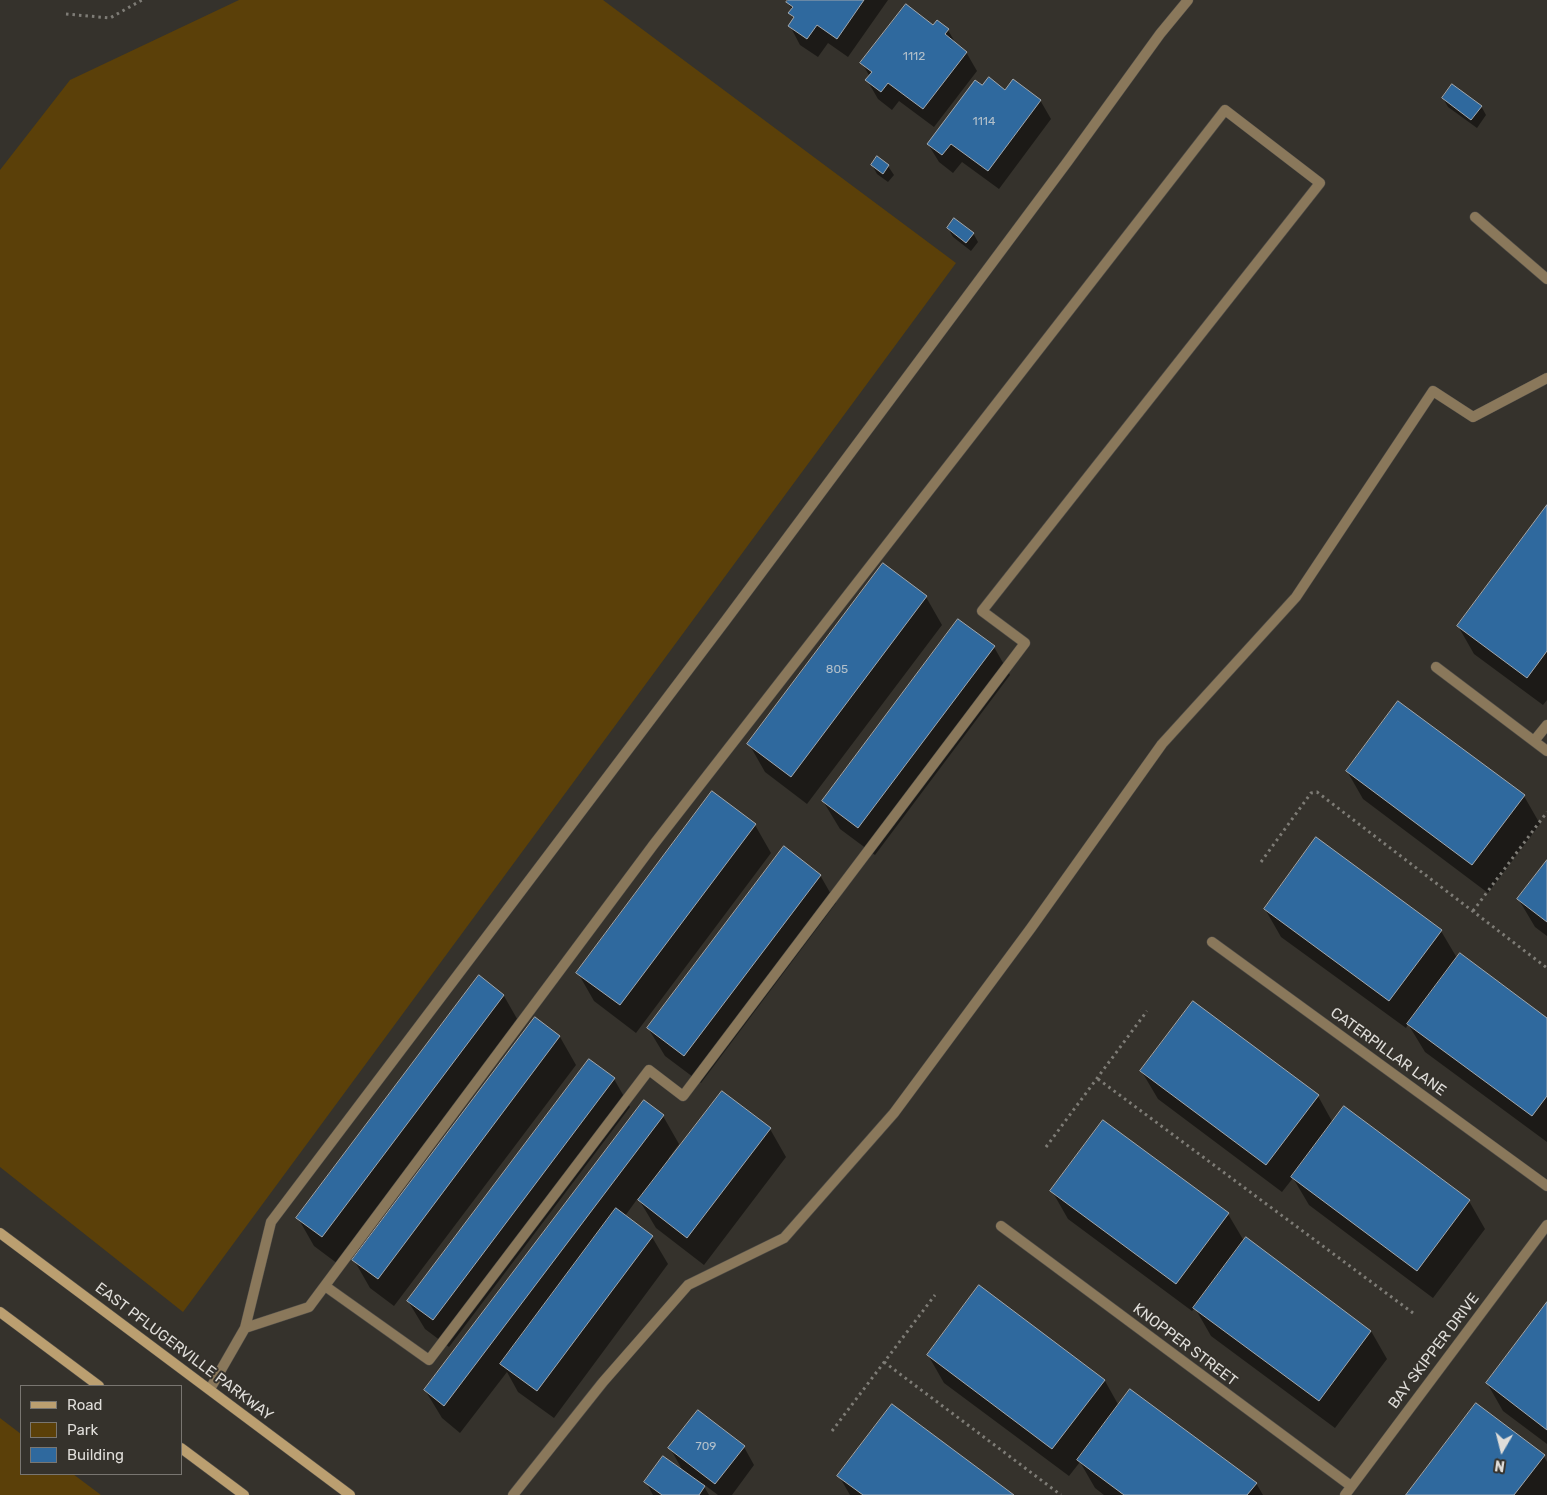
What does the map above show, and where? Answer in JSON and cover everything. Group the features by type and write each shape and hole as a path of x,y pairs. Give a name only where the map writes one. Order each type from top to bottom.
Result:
{"main road":[{"name":"EAST PFLUGERVILLE PARKWAY","path":"0,1233 350,1495"},
{"path":"0,1312 98,1385"},
{"path":"182,1449 244,1495"}],"street":[{"path":"210,1389 245,1328 271,1222 726,620 1068,161 1160,34 1188,0"},
{"path":"245,1328 309,1307 660,836 1224,110 1320,184 982,611 1025,643 683,1096 648,1070 429,1360 325,1286"},
{"path":"1475,217 1547,278"},
{"path":"513,1495 603,1382 688,1285 784,1238 894,1112 1031,928 1162,744 1296,597 1433,391 1474,417 1547,378"},
{"path":"1436,668 1547,752"},
{"path":"1534,742 1547,725"},
{"name":"CATERPILLAR LANE","path":"1212,942 1547,1186"},
{"name":"BAY SKIPPER DRIVE","path":"1345,1495 1547,1225"},
{"name":"KNOPPER STREET","path":"1001,1226 1352,1486"}],"path":[{"path":"66,14 110,18 142,0"},
{"path":"1261,862 1312,793 1317,792 1547,968"},
{"path":"1472,911 1547,812"},
{"path":"1046,1147 1147,1011"},
{"path":"1098,1079 1413,1313"},
{"path":"832,1431 934,1295"},
{"path":"884,1362 1061,1495"}],"green space":[{"path":"239,0 603,0 956,263 183,1312 0,1167 0,170 70,80"},
{"path":"0,1418 20,1433 20,1475 74,1475 101,1495 0,1495"}],"building":[{"path":"788,0 864,0 837,39 817,25 807,39 788,26 794,17 788,13 793,7 786,2"},
{"path":"906,4 933,25 937,20 949,29 945,34 967,52 923,109 888,83 881,92 865,80 872,72 860,63"},
{"path":"989,77 1005,90 1013,79 1041,100 988,171 951,144 942,155 927,144 975,80 982,85"},
{"path":"1452,84 1482,106 1471,120 1442,98"},
{"path":"877,156 889,165 883,174 871,165"},
{"path":"954,218 974,233 966,243 947,228"},
{"path":"1547,505 1547,651 1527,678 1457,626"},
{"path":"883,563 927,596 791,777 747,744"},
{"path":"958,619 995,646 858,828 822,801"},
{"path":"1398,701 1525,795 1472,865 1346,771"},
{"path":"712,791 756,824 620,1005 576,973"},
{"path":"1316,837 1442,930 1389,1001 1264,909"},
{"path":"784,846 821,875 684,1056 647,1028"},
{"path":"1547,860 1547,922 1517,899"},
{"path":"1460,953 1547,1018 1547,1096 1532,1116 1407,1024"},
{"path":"479,975 504,995 322,1237 296,1218"},
{"path":"1193,1001 1319,1095 1266,1165 1140,1071"},
{"path":"535,1017 560,1036 378,1279 352,1260"},
{"path":"589,1059 615,1078 433,1320 407,1301"},
{"path":"722,1091 771,1128 687,1238 638,1200"},
{"path":"644,1100 664,1115 444,1406 424,1390"},
{"path":"1344,1106 1470,1200 1417,1271 1291,1177"},
{"path":"1103,1120 1229,1213 1176,1284 1050,1191"},
{"path":"616,1208 653,1236 537,1391 500,1364"},
{"path":"1246,1237 1371,1331 1319,1401 1193,1308"},
{"path":"979,1285 1105,1380 1052,1449 927,1355"},
{"path":"1547,1302 1547,1430 1486,1383"},
{"path":"1130,1389 1257,1483 1247,1495 1124,1495 1077,1460"},
{"path":"1476,1403 1545,1455 1514,1495 1406,1495"},
{"path":"892,1404 1014,1495 863,1495 837,1476"},
{"path":"698,1410 745,1446 715,1484 668,1448"},
{"path":"663,1456 705,1486 699,1495 662,1495 644,1482"}]}
